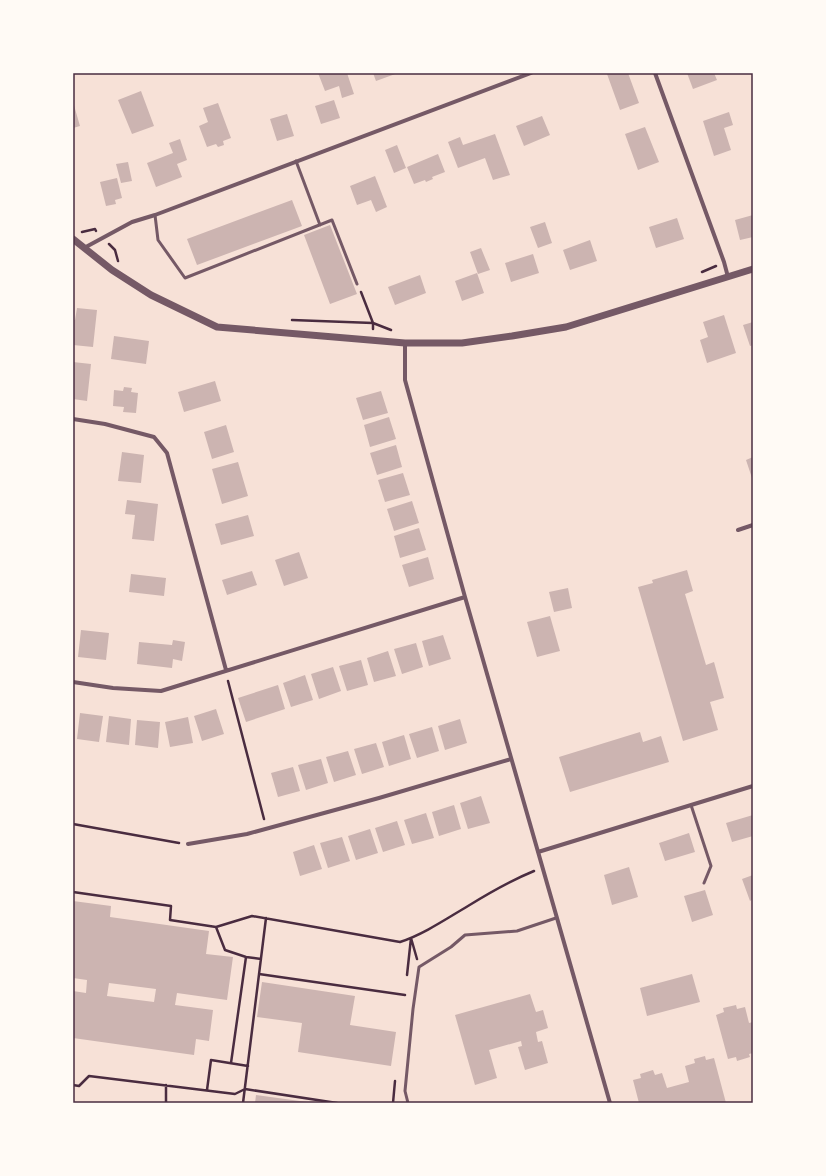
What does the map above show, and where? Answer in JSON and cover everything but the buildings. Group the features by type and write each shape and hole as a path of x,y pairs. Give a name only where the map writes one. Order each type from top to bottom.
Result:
{"street":[{"path":"84,248 132,222 155,215 530,73"},
{"path":"655,73 724,262 728,277"},
{"path":"73,239 112,270 151,295 217,327 405,343 462,342 566,327 753,270"},
{"path":"405,343 405,380 465,597 543,867 556,918 610,1103"},
{"path":"73,419 105,424 154,437 167,453 226,670"},
{"path":"738,530 753,525"},
{"path":"73,682 113,688 161,691 465,597"},
{"path":"188,844 247,834 266,829 379,798 511,759"},
{"path":"538,852 753,786"}],"lane":[{"path":"296,161 320,225"},
{"path":"155,215 158,240 185,278 332,220 357,284"},
{"path":"691,805 710,866 704,883"},
{"path":"408,1103 406,1091 413,1008 419,967 451,947 465,935 517,931 556,918"}],"path":[{"path":"77,228 83,232 95,229 115,250 118,262"},
{"path":"698,273 724,262"},
{"path":"357,284 374,323 371,339"},
{"path":"286,320 374,323 394,331"},
{"path":"226,670 266,829"},
{"path":"73,824 188,844"},
{"path":"73,892 171,906 170,920 216,927 252,916 400,942 411,938 476,901 543,867"},
{"path":"243,1103 266,918"},
{"path":"216,927 225,950 246,957 261,958"},
{"path":"231,1063 246,957"},
{"path":"259,974 405,995"},
{"path":"207,1090 211,1060 248,1066"},
{"path":"73,1085 79,1086 89,1076 235,1094 245,1089 337,1103"},
{"path":"166,1085 166,1103"}]}
